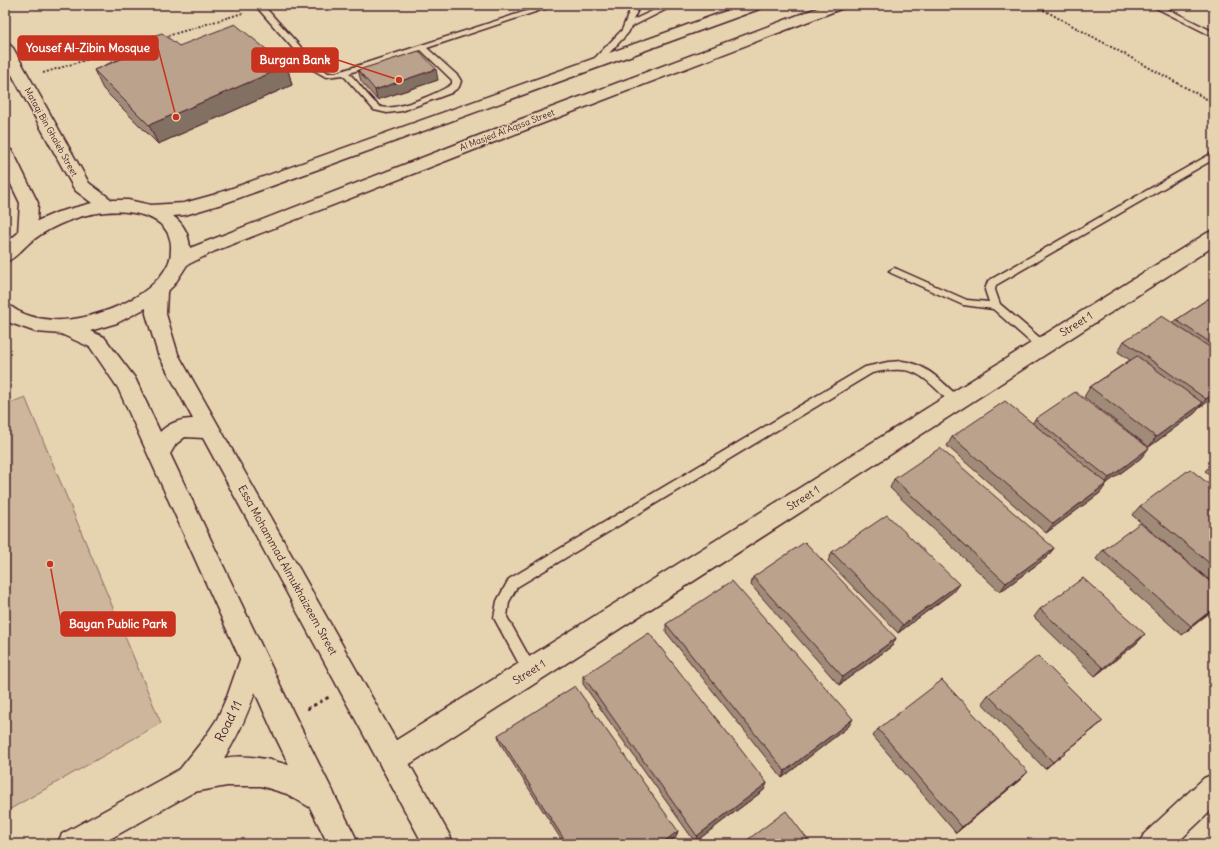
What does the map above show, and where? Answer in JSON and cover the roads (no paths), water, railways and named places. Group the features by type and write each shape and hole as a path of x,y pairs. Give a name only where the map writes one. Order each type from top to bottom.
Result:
{"street":[{"path":"151,211 185,209 219,199 757,5"},
{"name":"Al Masjed Al Aqssa Street","path":"179,261 208,247 500,133 838,5"},
{"name":"Mataqi Bin Ghaleb Street","path":"5,48 82,187 109,206"},
{"path":"5,154 29,203 27,234"},
{"path":"5,256 12,247 27,234 52,220 80,210 109,206 132,206 151,211 167,219 177,231 181,245 179,261 171,276 157,290 131,308 98,322 63,327 5,325"},
{"name":"Street 1","path":"392,759 1214,237"},
{"name":"Essa Mohammad Almukhaizeem Street","path":"157,290 156,314 168,354 439,844"},
{"path":"5,311 9,315 32,325"},
{"path":"63,327 97,342 127,384 283,722 344,844"},
{"path":"159,454 166,438 176,430 191,426 210,430"},
{"name":"Road 11","path":"190,779 214,749 232,718 245,687 253,657"},
{"name":"Road 11","path":"72,844 190,779 227,772 261,772 293,781 321,798"},
{"path":"1154,844 1214,788"}],"lane":[{"path":"260,6 313,66 326,75 336,75 552,5"},
{"path":"593,65 625,31 636,5"},
{"path":"628,25 671,5"},
{"path":"1154,5 1214,35"},
{"path":"344,72 377,108 387,111 399,109 448,91 456,85 457,81 422,47"},
{"path":"1042,346 996,306 990,290 991,283 1214,155"},
{"path":"894,271 966,303 996,306"},
{"path":"530,671 500,618 503,601 513,583 869,370 887,365 902,365 921,370 956,401"}],"place":[{"name":"Burgan Bank","path":"399,80"},
{"name":"Yousef Al-Zibin Mosque","path":"176,117"},
{"name":"Bayan Public Park","path":"50,564"}]}
